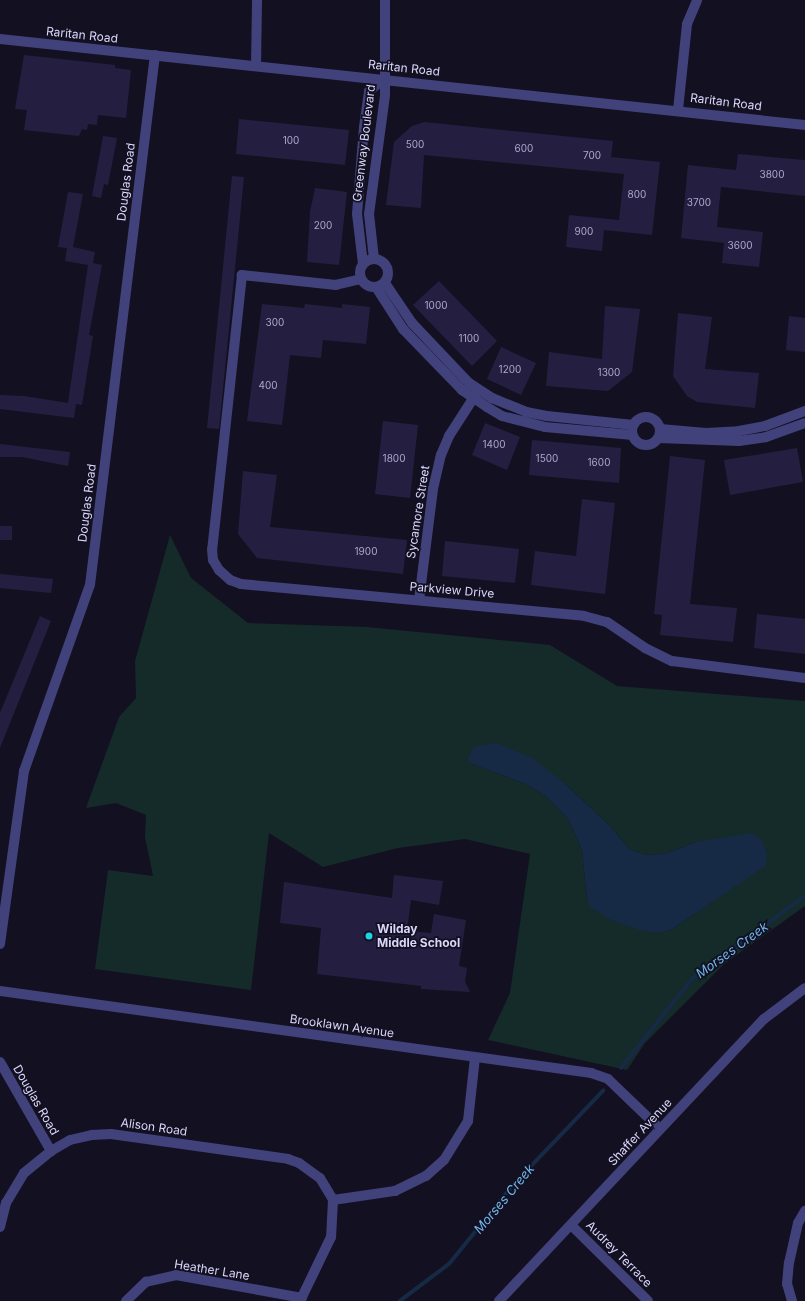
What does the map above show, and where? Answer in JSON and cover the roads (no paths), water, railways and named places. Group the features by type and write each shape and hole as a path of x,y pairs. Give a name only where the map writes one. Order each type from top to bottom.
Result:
{"street":[{"path":"256,66 257,0"},
{"path":"384,79 385,0"},
{"path":"678,110 687,24 697,0"},
{"name":"Raritan Road","path":"0,39 678,110 805,125"},
{"name":"Douglas Road","path":"0,944 24,771 90,584 155,55"},
{"name":"Greenway Boulevard","path":"363,264 357,214 369,91 384,79"},
{"name":"Greenway Boulevard","path":"374,259 369,214 379,143 384,79"},
{"path":"365,141 379,143"},
{"path":"374,259 387,266 388,275 385,283 376,288 367,286 361,279 363,264 374,259"},
{"name":"Parkview Drive","path":"361,279 336,285 242,275 212,549 213,560 230,580 241,584 584,616 607,622 645,648 672,662 805,678"},
{"path":"385,283 412,323 476,394 526,412 634,425"},
{"path":"376,288 403,329 502,416 521,422 633,435"},
{"name":"Sycamore Street","path":"419,600 437,470 449,436 476,394"},
{"path":"659,433 656,421 648,417 640,419 634,425 633,435 638,443 645,445 659,433 739,431 765,426 805,411"},
{"path":"659,433 739,441 766,437 805,423"},
{"name":"Shaffer Avenue","path":"499,1301 764,1019 805,988"},
{"name":"Brooklawn Avenue","path":"0,991 591,1073 608,1079 660,1129"},
{"path":"301,1299 331,1237 333,1200 400,1189 426,1176 444,1160 468,1121 476,1058"},
{"name":"Douglas Road","path":"0,1062 50,1150"},
{"name":"Alison Road","path":"0,1227 3,1203 24,1173 50,1150 70,1140 111,1134 288,1159 311,1169 320,1178 333,1200"},
{"path":"792,1301 787,1284 789,1263 798,1223 805,1211"},
{"name":"Audrey Terrace","path":"571,1225 648,1301"},
{"name":"Heather Lane","path":"126,1301 146,1282 176,1275 301,1299"}],"water":[{"path":"496,743 530,757 561,780 610,826 629,849 646,855 668,853 696,842 752,833 763,842 767,854 766,866 672,929 662,933 643,931 611,920 591,907 587,900 582,850 568,819 547,797 526,784 472,764 467,759 474,747"}],"waterway":[{"name":"Morses Creek","path":"621,1068 692,979 805,896"},
{"name":"Morses Creek","path":"400,1301 449,1264 514,1184 603,1091"}],"place":[{"name":"Wilday Middle School","path":"369,936"}]}
